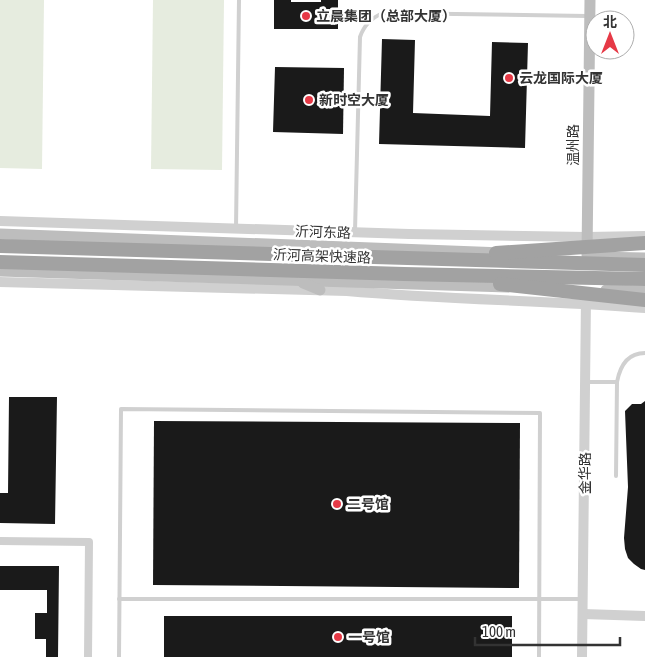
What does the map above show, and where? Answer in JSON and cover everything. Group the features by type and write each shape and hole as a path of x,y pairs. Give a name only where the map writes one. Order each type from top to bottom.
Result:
{"highway":[{"path":"407,258 645,243"},
{"name":"沂河高架快速路","path":"0,246 645,265"},
{"name":"沂河高架快速路","path":"0,262 645,279"},
{"path":"404,274 645,300"}],"main road":[{"name":"温州路","path":"586,289 589,60"},
{"name":"沂河东路","path":"0,234 645,258"},
{"path":"0,271 645,291"},
{"path":"294,280 320,290"}],"street":[{"path":"0,221 409,234 645,236"},
{"path":"0,282 347,291 394,295 586,303 645,308"},
{"name":"金华路","path":"582,657 586,289"},
{"path":"0,541 89,542 88,657"},
{"path":"583,614 645,616"}],"lane":[{"path":"236,229 238,0"},
{"path":"355,231 360,37 367,22 382,13 585,16"},
{"path":"616,476 617,382 619,371 627,358 638,353 645,353"},
{"path":"585,382 617,382"},
{"path":"119,657 121,409 540,413 539,657"},
{"path":"119,599 584,599"}],"shaded area":[{"path":"0,0 44,0 42,169 0,168"},
{"path":"153,0 224,0 222,170 151,169"}],"building":[{"name":"立晨集团（总部大厦）","path":"274,0 321,2 321,0 338,0 338,29 274,29"},
{"name":"云龙国际大厦","path":"382,39 415,40 413,113 490,116 492,42 528,43 525,148 379,144"},
{"name":"新时空大厦","path":"275,67 344,68 343,134 273,132"},
{"path":"9,397 57,397 55,524 0,523 0,493 8,493"},
{"path":"645,401 645,570 628,558 624,538 628,487 625,411 632,404 641,404"},
{"name":"二号馆","path":"154,421 520,423 519,588 153,585"},
{"path":"0,566 59,566 58,657 46,657 46,639 35,639 35,613 47,613 47,590 0,590"},
{"name":"一号馆","path":"164,616 512,616 512,657 164,657"}],"place":[{"name":"立晨集团（总部大厦）","path":"306,16"},
{"name":"云龙国际大厦","path":"509,78"},
{"name":"新时空大厦","path":"309,100"},
{"name":"二号馆","path":"337,504"},
{"name":"一号馆","path":"338,637"}]}
